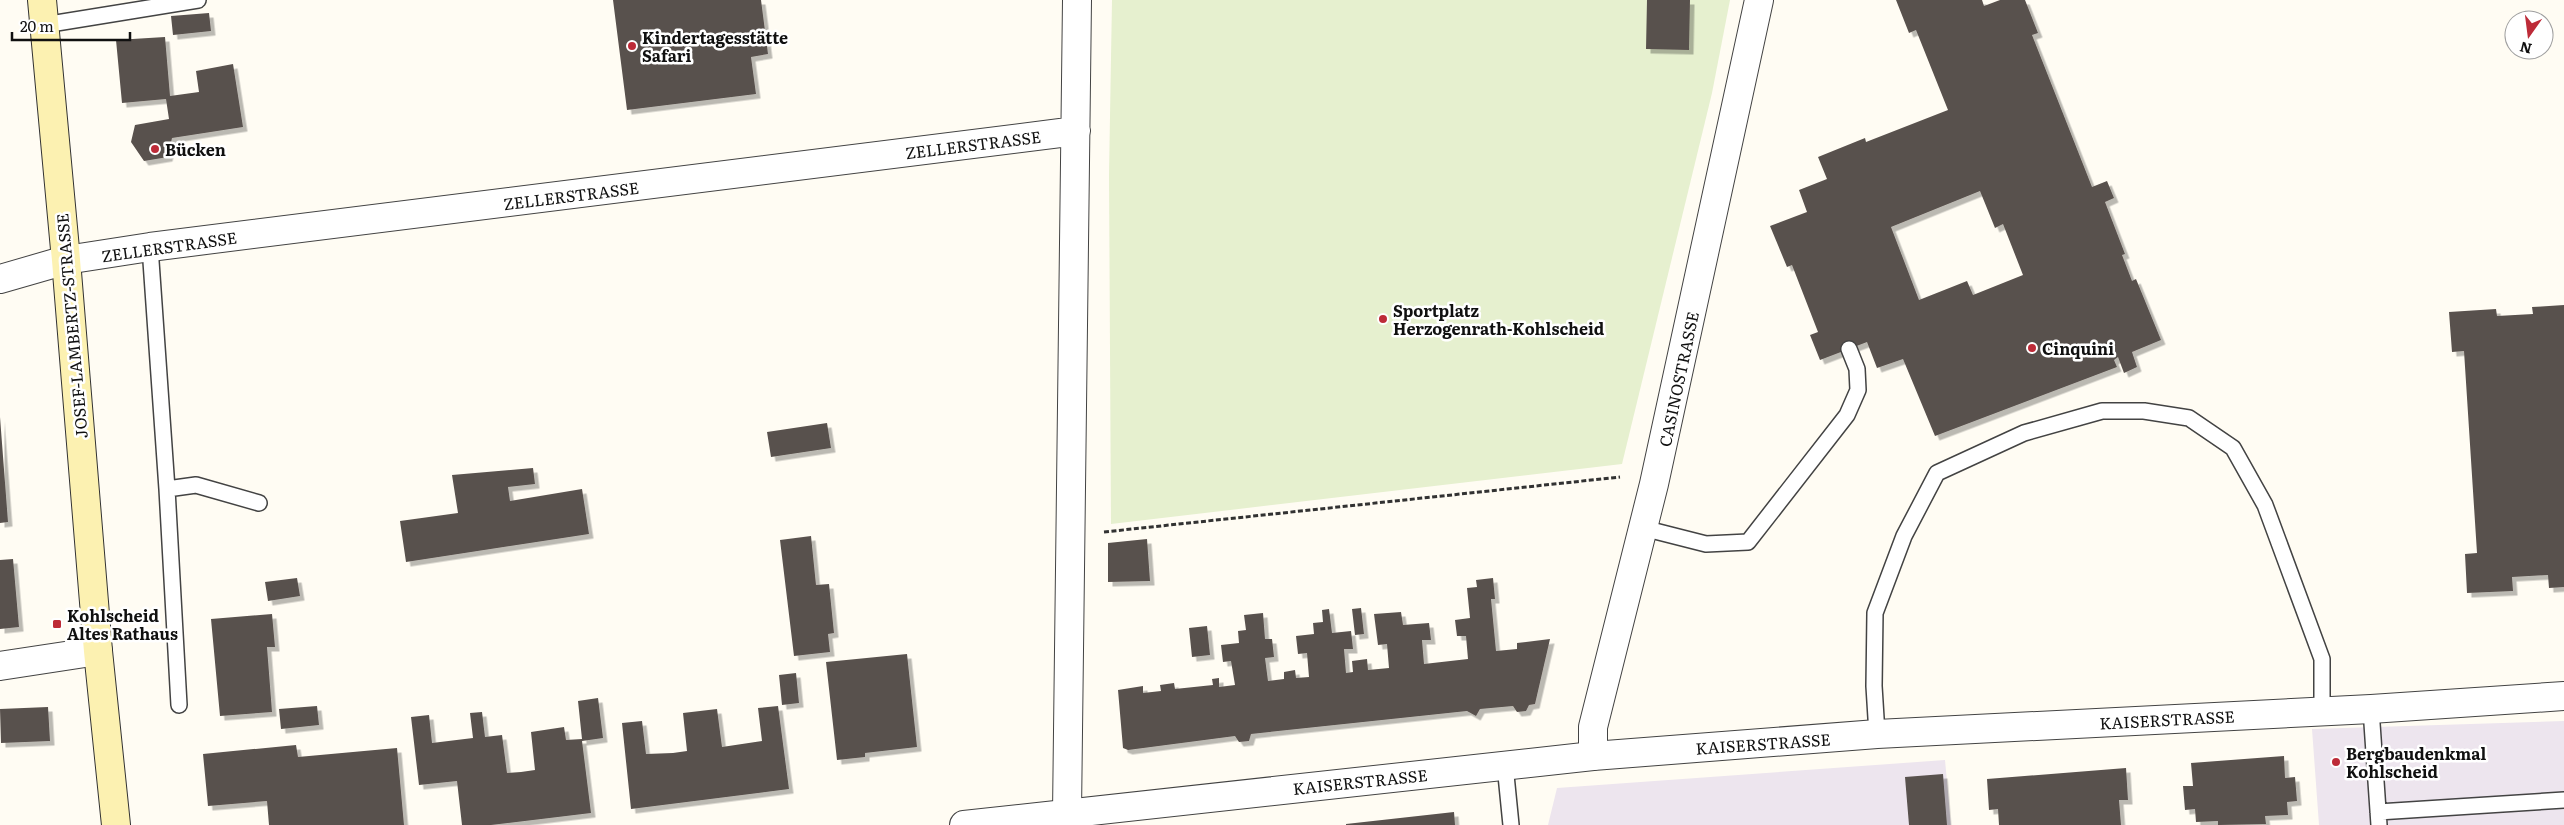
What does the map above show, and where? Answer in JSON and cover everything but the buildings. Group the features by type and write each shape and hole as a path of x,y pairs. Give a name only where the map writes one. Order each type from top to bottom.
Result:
{"main road":[{"name":"JOSEF-LAMBERTZ-STRASSE","path":"43,13 66,260 98,652 116,825"}],"street":[{"path":"1067,813 1077,0"},
{"name":"CASINOSTRASSE","path":"1593,756 1593,727 1654,484 1760,0"},
{"name":"ZELLERSTRASSE","path":"0,279 66,260 150,247 1076,131"},
{"path":"0,666 98,652"},
{"name":"KAISERSTRASSE","path":"964,825 1593,756 1877,734 2371,709 2564,696"}],"lane":[{"path":"43,13 198,0"},
{"path":"150,247 168,489 179,704"},
{"path":"1643,528 1706,544 1748,542 1848,415 1858,390 1857,369 1848,349"},
{"path":"1877,734 1874,686 1876,613 1904,536 1937,472 2024,432 2102,411 2144,411 2188,418 2233,448 2265,505 2322,659 2322,711"},
{"path":"168,489 196,485 259,504"},
{"path":"2371,709 2378,819 2564,800"},
{"path":"1505,765 1511,825"}],"path":[{"path":"1069,536 1615,476 1654,484"}],"shaded area":[{"path":"2564,721 2564,825 2319,825 2312,729"},
{"path":"1945,760 1951,825 1548,825 1557,788"}],"green space":[{"name":"Sportplatz Herzogenrath-Kohlscheid","path":"1112,0 1730,0 1712,93 1622,464 1111,524 1109,175"}],"place":[{"name":"Kindertagesstätte Safari","path":"632,46"},
{"name":"Bücken","path":"155,149"},
{"name":"Sportplatz Herzogenrath-Kohlscheid","path":"1383,319"},
{"name":"Cinquini","path":"2032,348"},
{"name":"Kohlscheid Altes Rathaus","path":"57,624"},
{"name":"Bergbaudenkmal Kohlscheid","path":"2336,762"}]}
